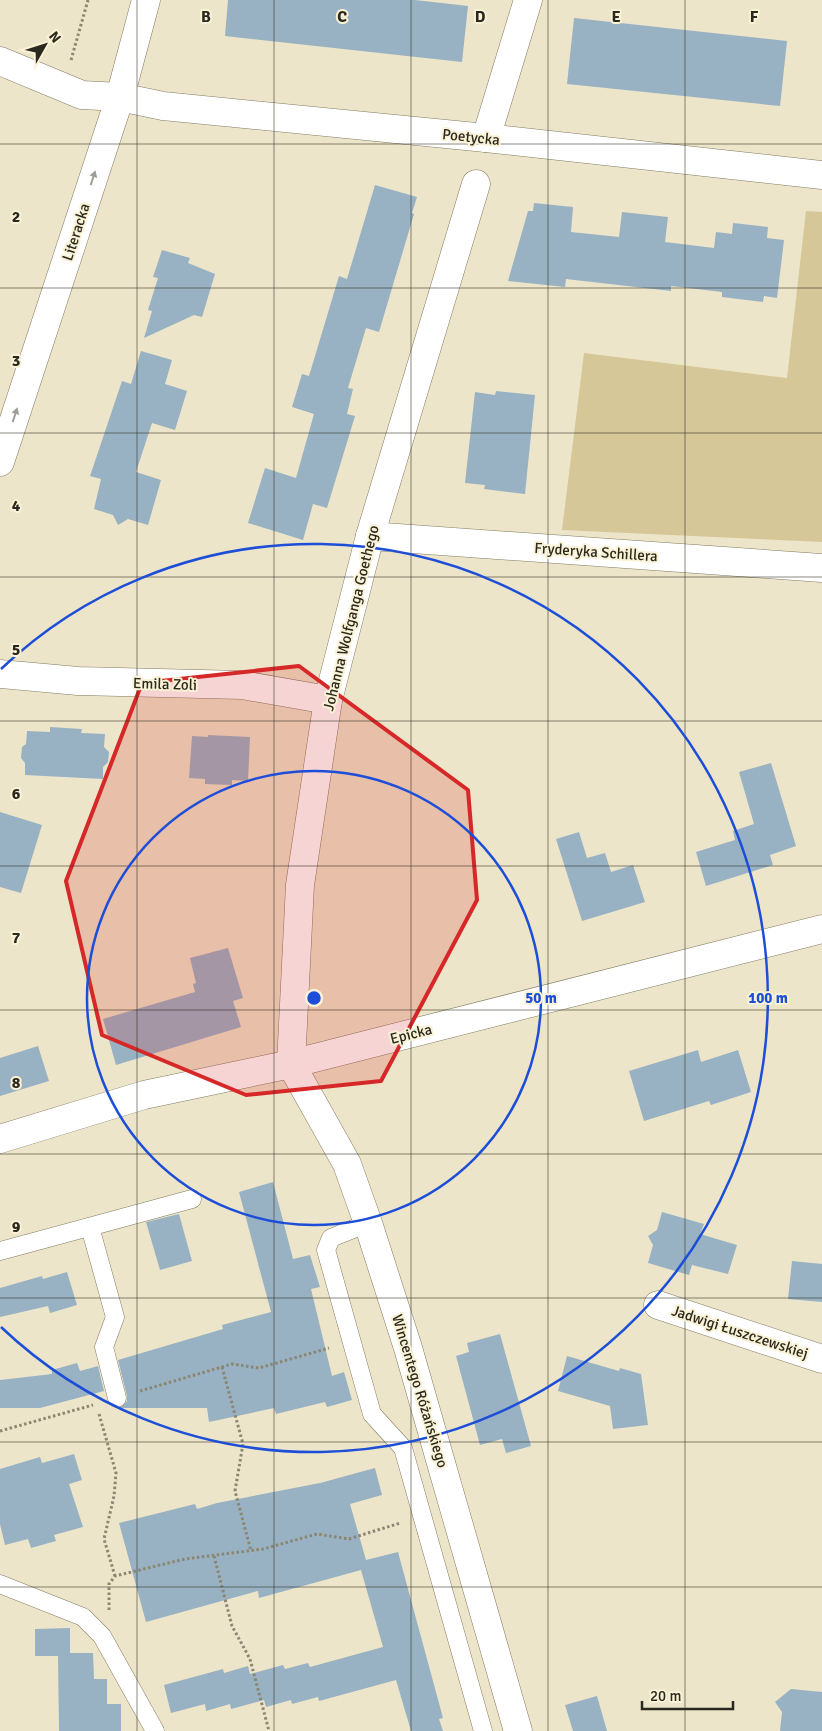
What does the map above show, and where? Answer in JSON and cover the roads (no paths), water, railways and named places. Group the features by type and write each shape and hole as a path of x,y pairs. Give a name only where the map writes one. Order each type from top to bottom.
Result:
{"street":[{"name":"Literacka","path":"0,462 120,96 146,0"},
{"path":"486,138 528,0"},
{"name":"Poetycka","path":"0,61 82,95 120,96 163,106 486,138 822,175"},
{"name":"Johanna Wolfganga Goethego","path":"291,1064 300,885 328,700 370,536 476,184"},
{"name":"Fryderyka Schillera","path":"370,536 822,568"},
{"name":"Emila Zoli","path":"0,674 88,681 242,685 278,689 328,700"},
{"name":"Epicka","path":"0,1139 144,1095 291,1064 822,930"},
{"name":"Wincentego Różańskiego","path":"291,1064 347,1164 368,1223 411,1357 518,1731"},
{"name":"Jadwigi Łuszczewskiej","path":"658,1305 822,1359"}],"lane":[{"path":"0,1251 192,1199"},
{"path":"368,1223 331,1238 326,1250 372,1414 403,1448 483,1731"},
{"path":"90,1226 115,1317 104,1347 117,1398"},
{"path":"0,1584 83,1617 102,1636 155,1731"}]}
